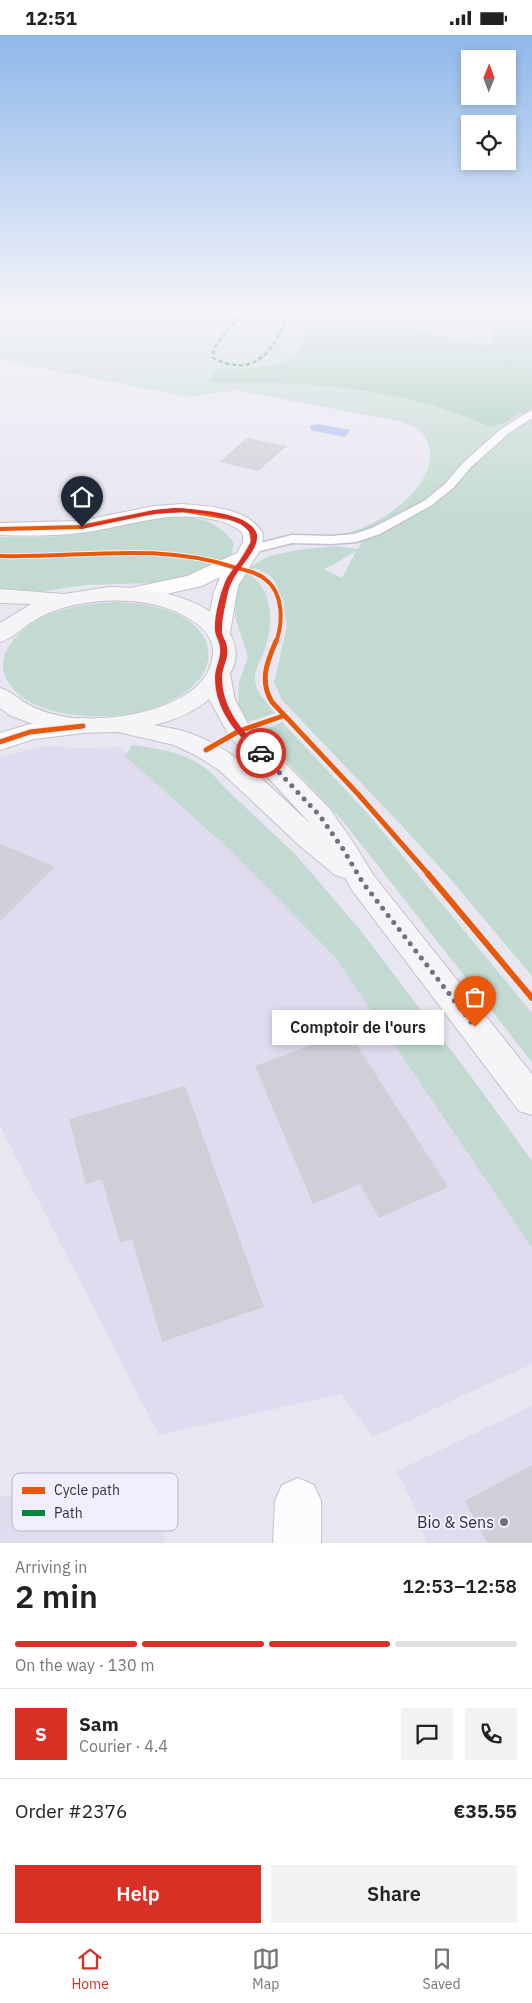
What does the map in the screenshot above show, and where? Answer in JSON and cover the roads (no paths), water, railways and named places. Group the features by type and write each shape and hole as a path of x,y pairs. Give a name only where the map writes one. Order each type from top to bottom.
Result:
{"main road":[{"path":"0,635 20,618 36,610 66,600 94,595 134,594 152,597 185,606 210,622 218,632 224,645 224,660 218,675 205,691 185,705 160,716 116,726"},
{"path":"0,596 66,600"},
{"path":"218,675 222,700 239,731 320,816 343,849 363,883 532,1100"},
{"path":"0,696 9,705 36,718 58,724 116,726 182,739 206,750 228,764 310,839 363,883"}],"street":[{"path":"0,529 73,528 155,511 186,510 223,516 242,522 254,535 247,554 229,580 224,593 218,632"},
{"path":"134,594 194,581 247,554"},
{"path":"0,742 30,733 83,726"}],"lane":[{"path":"247,554 292,539 332,540 356,538 376,531 428,503 449,486 466,465 505,431 532,413"}],"water":[{"path":"318,424 350,430 345,437 310,430 312,429 309,426"}],"place":[{"name":"Comptoir de l'ours","path":"475,1027"},
{"name":"Bio & Sens","path":"504,1522"}]}
